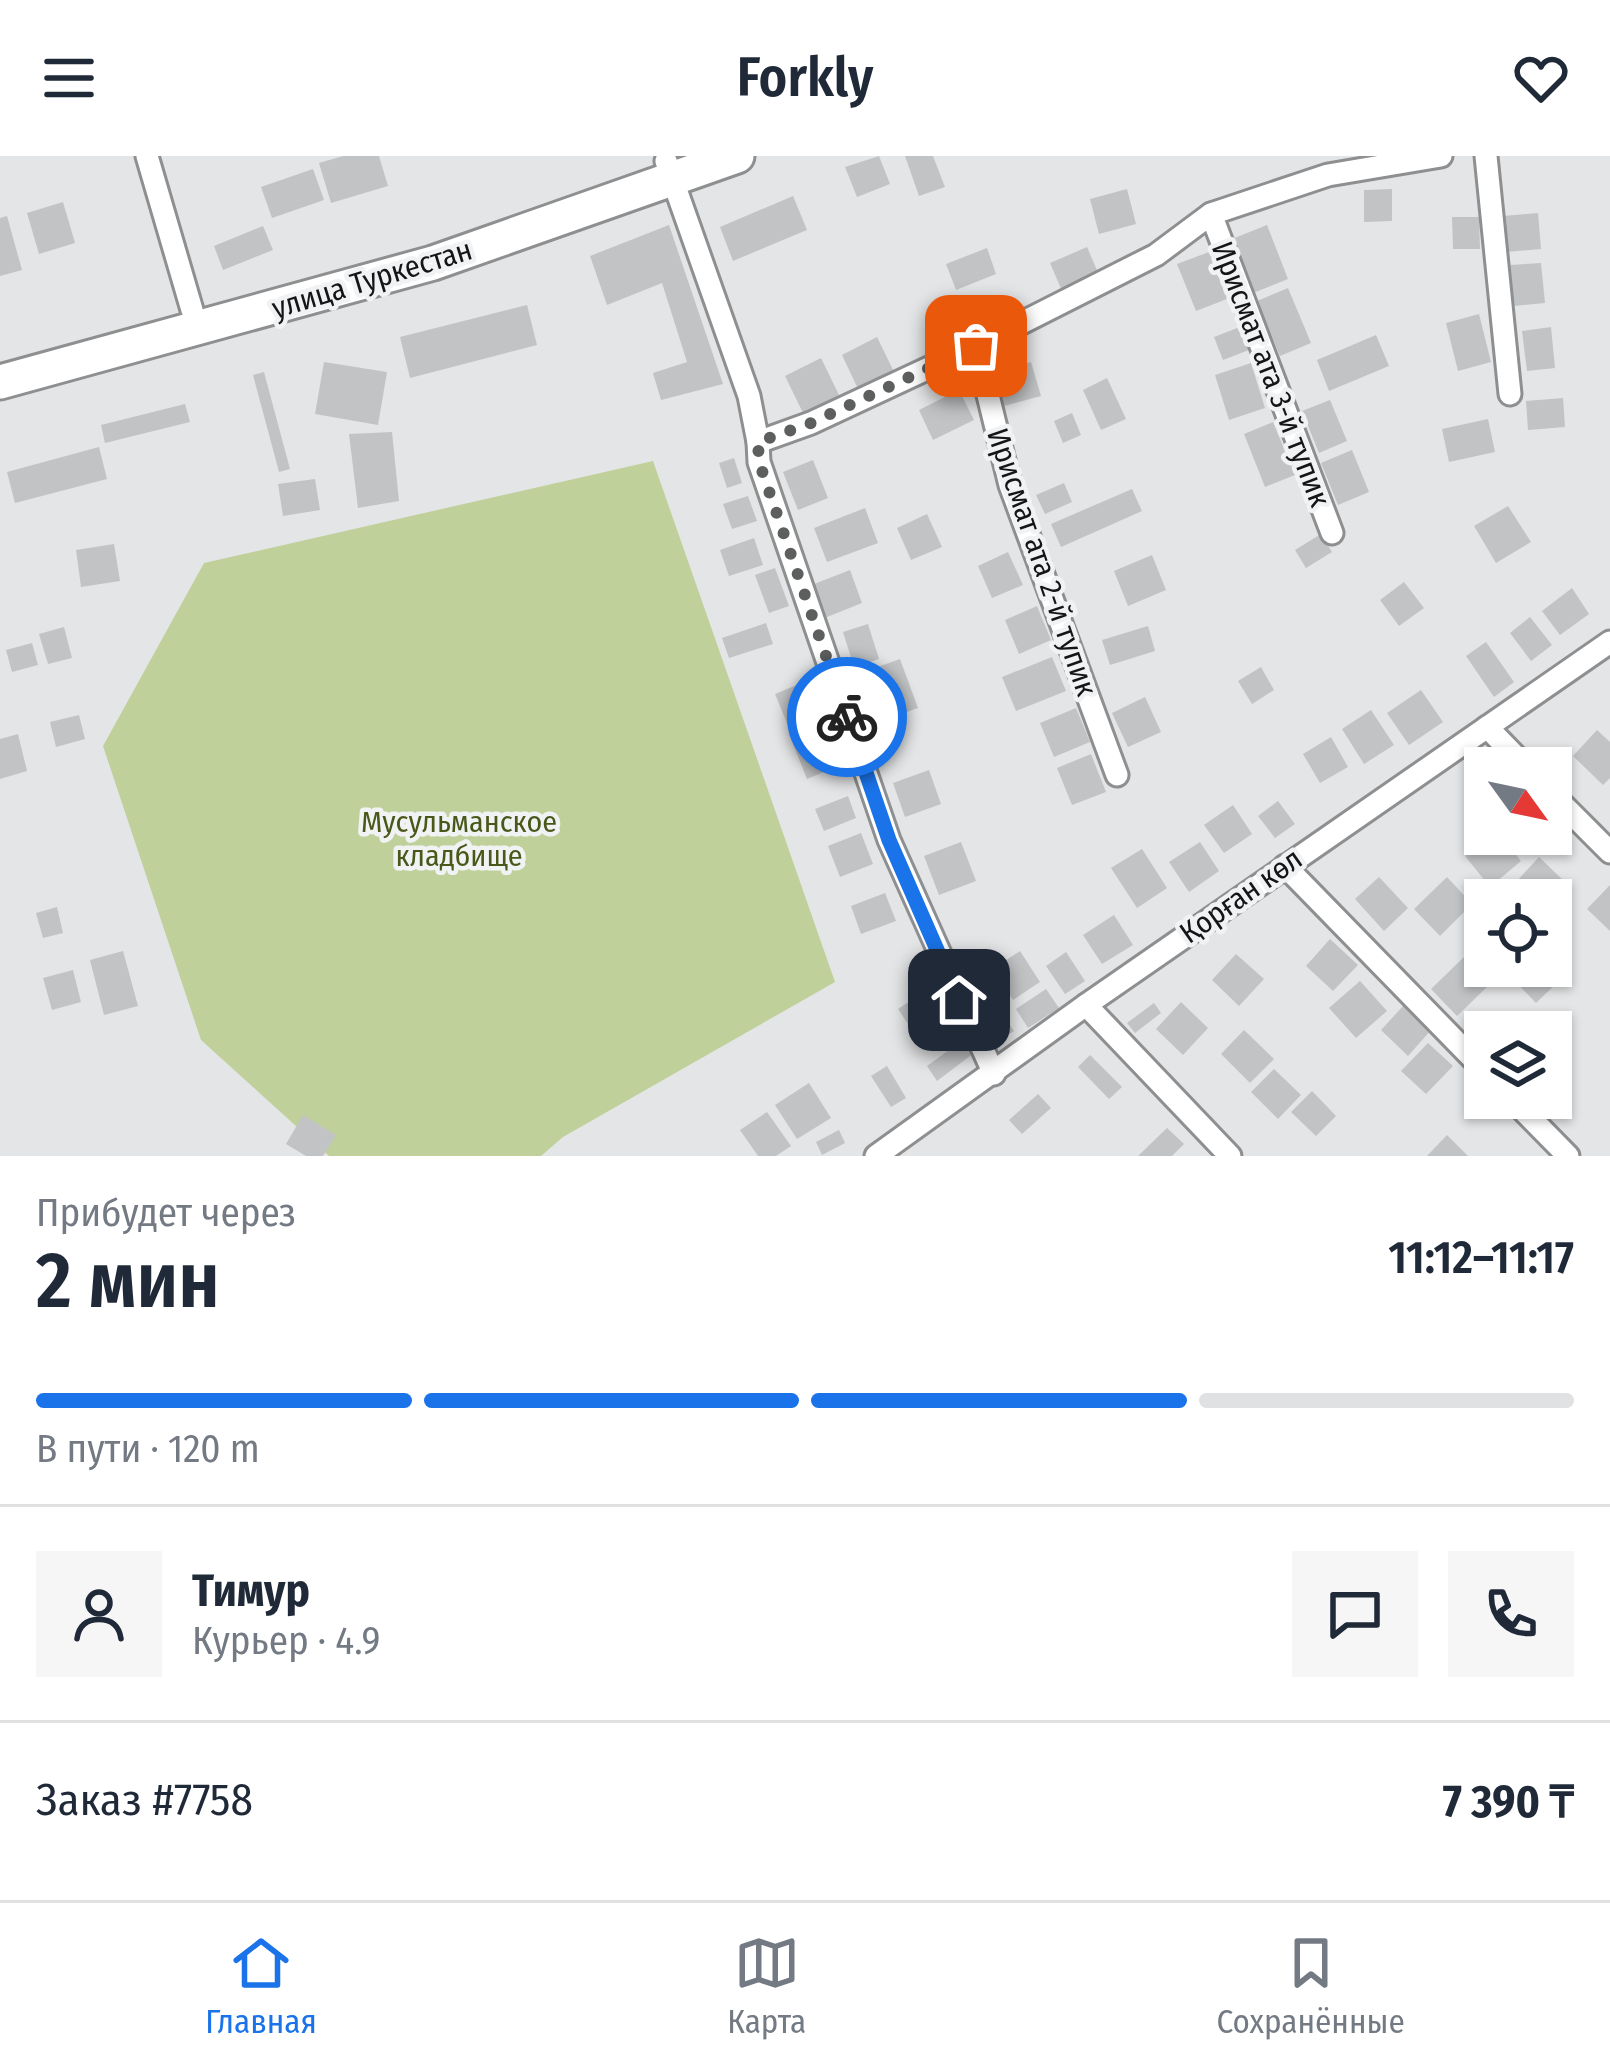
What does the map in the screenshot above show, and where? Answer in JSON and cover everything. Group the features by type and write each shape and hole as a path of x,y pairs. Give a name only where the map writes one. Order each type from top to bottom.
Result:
{"highway":[{"name":"улица Туркестан","path":"0,360 427,243 694,162"},
{"name":"улица Туркестан","path":"0,382 433,263 694,162"}],"street":[{"path":"147,156 192,310"},
{"path":"758,442 811,423 976,346 1156,255 1211,214 1328,175 1442,156"},
{"path":"1486,156 1510,394"},
{"path":"694,162 759,462 889,840 994,1074"},
{"name":"Ирисмат ата 3-й тупик","path":"1211,214 1332,533"},
{"name":"Ирисмат ата 2-й тупик","path":"976,346 1010,485 1117,775"},
{"name":"Қорған көл","path":"876,1156 1086,1004 1610,642"},
{"path":"1487,727 1506,747"},
{"path":"1572,814 1610,852"},
{"path":"1285,866 1464,1049"},
{"path":"1086,1004 1230,1156"},
{"path":"1532,1119 1568,1156"}],"green space":[{"name":"Мусульманское кладбище","path":"653,461 835,982 563,1137 541,1156 329,1156 201,1040 103,746 204,563"}],"building":[{"path":"343,156 379,156 388,186 331,203 319,163"},
{"path":"879,156 890,184 857,197 845,167"},
{"path":"905,156 933,156 945,187 919,196"},
{"path":"313,169 324,200 272,218 261,187"},
{"path":"1127,189 1136,224 1099,234 1090,199"},
{"path":"1392,189 1392,221 1364,222 1364,190"},
{"path":"793,196 807,230 733,261 720,227"},
{"path":"63,202 75,243 39,254 27,213"},
{"path":"1538,213 1541,249 1506,252 1503,216"},
{"path":"7,216 22,270 0,276 0,218"},
{"path":"1452,217 1479,217 1480,249 1453,249"},
{"path":"669,225 723,384 661,400 653,373 687,362 662,283 607,305 590,256"},
{"path":"1267,225 1288,279 1253,293 1232,239"},
{"path":"263,226 273,250 223,270 214,246"},
{"path":"1087,247 1099,275 1062,291 1050,263"},
{"path":"987,248 996,274 956,290 946,264"},
{"path":"1209,252 1227,299 1196,311 1177,264"},
{"path":"1541,263 1545,303 1514,306 1510,265"},
{"path":"1288,288 1311,343 1280,356 1257,301"},
{"path":"527,305 537,345 410,378 400,337"},
{"path":"1479,314 1491,362 1458,371 1446,323"},
{"path":"1240,327 1249,350 1223,360 1214,337"},
{"path":"1551,327 1555,368 1527,371 1522,331"},
{"path":"1376,335 1389,366 1329,391 1317,360"},
{"path":"877,337 896,376 860,393 842,355"},
{"path":"821,358 840,397 804,415 785,376"},
{"path":"324,362 387,372 378,425 315,414"},
{"path":"1031,362 1041,396 1004,406 995,371"},
{"path":"1251,363 1265,408 1229,420 1215,375"},
{"path":"264,372 290,469 279,472 253,375"},
{"path":"1107,378 1126,419 1101,430 1083,390"},
{"path":"959,390 974,420 933,440 919,410"},
{"path":"1563,398 1565,427 1528,430 1526,401"},
{"path":"1330,400 1347,441 1319,453 1302,411"},
{"path":"185,404 190,422 105,443 101,425"},
{"path":"1072,413 1081,435 1063,443 1054,421"},
{"path":"1488,419 1495,452 1449,462 1442,429"},
{"path":"1273,422 1295,475 1265,487 1244,434"},
{"path":"392,432 399,501 358,508 349,434"},
{"path":"99,447 107,479 15,503 7,472"},
{"path":"1352,450 1369,492 1338,505 1321,463"},
{"path":"734,458 742,483 727,488 719,463"},
{"path":"813,460 828,498 798,510 783,472"},
{"path":"315,479 320,510 283,516 278,484"},
{"path":"1064,483 1072,502 1045,514 1036,495"},
{"path":"1132,489 1142,511 1061,547 1051,524"},
{"path":"748,496 757,521 732,529 723,504"},
{"path":"1508,506 1531,542 1496,563 1474,526"},
{"path":"865,508 878,543 827,562 814,528"},
{"path":"927,514 942,547 911,560 897,528"},
{"path":"1321,534 1332,552 1306,568 1295,550"},
{"path":"754,538 763,565 729,576 720,550"},
{"path":"114,544 120,581 81,587 76,550"},
{"path":"1008,552 1023,585 992,598 978,566"},
{"path":"1152,555 1166,590 1128,606 1114,571"},
{"path":"775,568 789,606 769,613 755,575"},
{"path":"850,570 862,603 822,619 809,586"},
{"path":"1404,582 1424,608 1399,626 1380,600"},
{"path":"1572,588 1589,614 1560,635 1542,611"},
{"path":"1037,606 1051,640 1019,654 1005,620"},
{"path":"1530,617 1552,645 1531,661 1510,633"},
{"path":"766,623 773,644 729,658 722,638"},
{"path":"868,624 879,659 854,667 843,632"},
{"path":"1148,626 1155,651 1110,665 1102,640"},
{"path":"64,627 72,658 48,664 39,634"},
{"path":"1486,642 1514,682 1494,697 1466,656"},
{"path":"32,643 38,665 12,672 6,650"},
{"path":"1052,657 1066,691 1016,711 1002,677"},
{"path":"900,659 918,708 867,726 850,677"},
{"path":"1261,667 1274,690 1252,704 1238,681"},
{"path":"811,679 825,714 789,728 775,694"},
{"path":"1421,690 1443,722 1409,745 1387,713"},
{"path":"1145,697 1161,732 1128,747 1112,713"},
{"path":"1076,708 1090,742 1054,757 1040,723"},
{"path":"1371,710 1394,745 1364,764 1342,729"},
{"path":"79,715 85,739 56,747 50,722"},
{"path":"829,730 843,764 807,779 793,744"},
{"path":"1597,730 1610,742 1610,778 1603,785 1573,756"},
{"path":"18,734 27,771 0,779 0,739"},
{"path":"1331,737 1348,767 1320,783 1303,754"},
{"path":"1091,754 1106,792 1072,805 1057,768"},
{"path":"929,770 941,804 905,817 893,783"},
{"path":"848,796 856,818 824,831 815,809"},
{"path":"1278,801 1295,824 1275,838 1258,816"},
{"path":"1233,805 1252,834 1224,853 1204,825"},
{"path":"861,833 873,864 840,877 828,846"},
{"path":"961,842 976,881 939,895 924,856"},
{"path":"1200,842 1219,871 1189,892 1169,862"},
{"path":"1142,849 1167,888 1137,908 1111,868"},
{"path":"1516,855 1521,861 1500,879 1484,879 1465,856"},
{"path":"1539,857 1562,879 1519,879"},
{"path":"1379,877 1408,908 1384,931 1355,899"},
{"path":"1447,877 1464,895 1464,912 1440,936 1414,909"},
{"path":"1610,885 1610,931 1587,909"},
{"path":"885,893 896,921 861,934 851,906"},
{"path":"57,907 63,933 43,938 36,913"},
{"path":"1114,915 1133,945 1102,964 1083,935"},
{"path":"1330,939 1358,965 1333,991 1306,966"},
{"path":"123,951 138,1006 104,1015 90,960"},
{"path":"1020,951 1040,982 1013,1000 993,969"},
{"path":"1066,952 1085,981 1065,994 1046,966"},
{"path":"1236,954 1264,979 1239,1006 1212,980"},
{"path":"1464,957 1464,987 1487,987 1457,1016 1431,989"},
{"path":"73,970 81,1002 52,1010 43,978"},
{"path":"1360,981 1387,1011 1356,1038 1329,1008"},
{"path":"1521,987 1553,987 1536,1003"},
{"path":"930,988 952,1021 920,1042 898,1009"},
{"path":"1046,989 1059,1008 1028,1028 1016,1009"},
{"path":"1181,1002 1208,1028 1183,1055 1156,1029"},
{"path":"1154,1003 1161,1013 1135,1033 1127,1023"},
{"path":"1405,1004 1432,1029 1408,1056 1381,1030"},
{"path":"998,1007 1014,1031 997,1042 981,1018"},
{"path":"1244,1030 1274,1059 1250,1083 1221,1054"},
{"path":"964,1039 974,1053 937,1081 927,1066"},
{"path":"1428,1043 1453,1066 1426,1094 1401,1071"},
{"path":"1090,1055 1122,1087 1109,1099 1078,1067"},
{"path":"887,1066 906,1098 891,1107 871,1076"},
{"path":"1274,1069 1301,1095 1278,1119 1251,1092"},
{"path":"809,1083 831,1118 797,1139 775,1105"},
{"path":"1312,1091 1336,1116 1316,1136 1291,1112"},
{"path":"1038,1094 1051,1108 1022,1134 1009,1120"},
{"path":"767,1112 791,1146 776,1156 758,1156 740,1130"},
{"path":"303,1115 336,1135 323,1156 306,1156 286,1144"},
{"path":"1167,1128 1184,1144 1172,1156 1138,1156"},
{"path":"839,1130 845,1143 822,1155 816,1142"},
{"path":"1447,1135 1468,1156 1427,1156"}],"way so far":[{"path":"847,717 759,462 758,442 811,423 976,346"}],"route":[{"path":"847,717 889,840 959,1000"}]}
